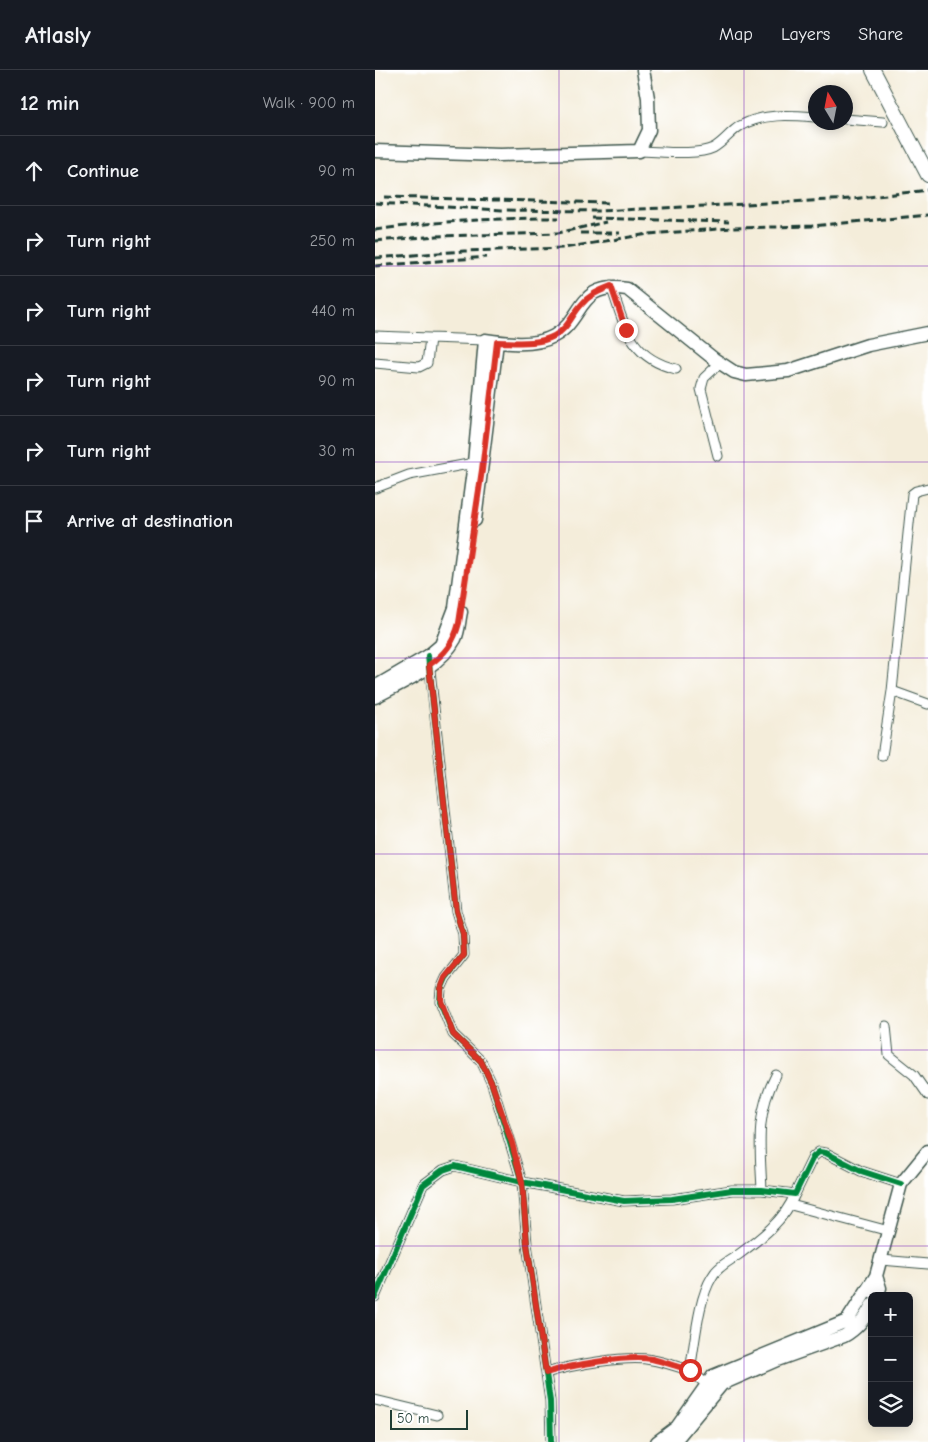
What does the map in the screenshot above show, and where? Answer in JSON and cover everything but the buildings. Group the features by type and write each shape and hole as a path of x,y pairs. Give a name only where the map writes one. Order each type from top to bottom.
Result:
{"main road":[{"path":"873,70 928,175"}],"street":[{"path":"639,151 649,130 648,98 643,70"},
{"path":"375,151 500,155 701,151 713,148 739,126 764,116 787,114 808,116"},
{"path":"853,120 883,122"},
{"path":"611,286 626,330 633,344 647,358 659,365 676,369"},
{"path":"375,336 530,342 555,336 566,327 581,305 591,295 611,286 627,289 720,363 734,372 747,375 762,375 788,370 868,345 928,333"},
{"path":"375,363 419,367 424,365 427,362 430,338"},
{"path":"375,697 429,660 441,644 455,608 491,341"},
{"path":"375,687 443,654 455,638 459,623 482,470 491,341"},
{"path":"718,456 701,389 704,378 720,363"},
{"path":"375,488 409,475 474,463"},
{"path":"882,756 892,691 912,494 928,488"},
{"path":"429,660 456,911 463,934 464,950 461,961 445,978 441,989 441,1001 453,1034 481,1061 492,1084 522,1182 527,1244 546,1373 551,1442"},
{"path":"892,691 928,704"},
{"path":"886,1026 889,1055 914,1075 928,1095"},
{"path":"762,1190 761,1110 766,1094 776,1075"},
{"path":"657,1442 677,1427 713,1376 847,1321 876,1276 901,1184 928,1151"},
{"path":"690,1370 697,1328 712,1276 724,1264 762,1238 791,1206 813,1157 819,1152 826,1153 861,1171 901,1184"},
{"path":"375,1297 423,1185 443,1170 455,1166 522,1182 624,1201 672,1199 732,1190 762,1190 795,1194"},
{"path":"791,1206 889,1231"},
{"path":"881,1260 928,1264"},
{"path":"876,1276 880,1288 878,1292"},
{"path":"674,1442 722,1384 849,1334 868,1312"},
{"path":"546,1373 564,1367 636,1358 651,1359 690,1370 706,1384"},
{"path":"375,1400 437,1415"}],"railway":[{"path":"375,203 502,210 599,211 852,199 928,190"},
{"path":"384,197 609,203"},
{"path":"375,258 464,251 564,248 648,234 733,228 812,226 928,215"},
{"path":"375,230 421,224 559,218"},
{"path":"592,218 729,222"},
{"path":"375,241 437,236 558,233 606,222"},
{"path":"580,233 620,233"},
{"path":"375,266 487,257"}],"cycle path":[{"path":"428,656 456,911 463,934 464,955 446,978 441,989 440,1001 453,1034 481,1061 492,1084 522,1182 527,1244 550,1401 551,1442"},
{"path":"375,1297 423,1185 443,1170 455,1166 522,1182 624,1201 672,1199 732,1190 762,1190 795,1194 813,1157 819,1152 826,1153 861,1171 901,1184"}],"route":[{"path":"626,330 611,286 591,295 581,305 566,327 555,336 545,340 530,342 497,342 482,470 459,623 455,638 443,654 429,665 456,911 463,934 464,950 461,961 445,978 441,989 441,1001 444,1014 453,1034 481,1061 492,1084 497,1104 512,1143 522,1182 527,1244 546,1373 564,1367 587,1363 636,1358 651,1359 690,1370"}]}
